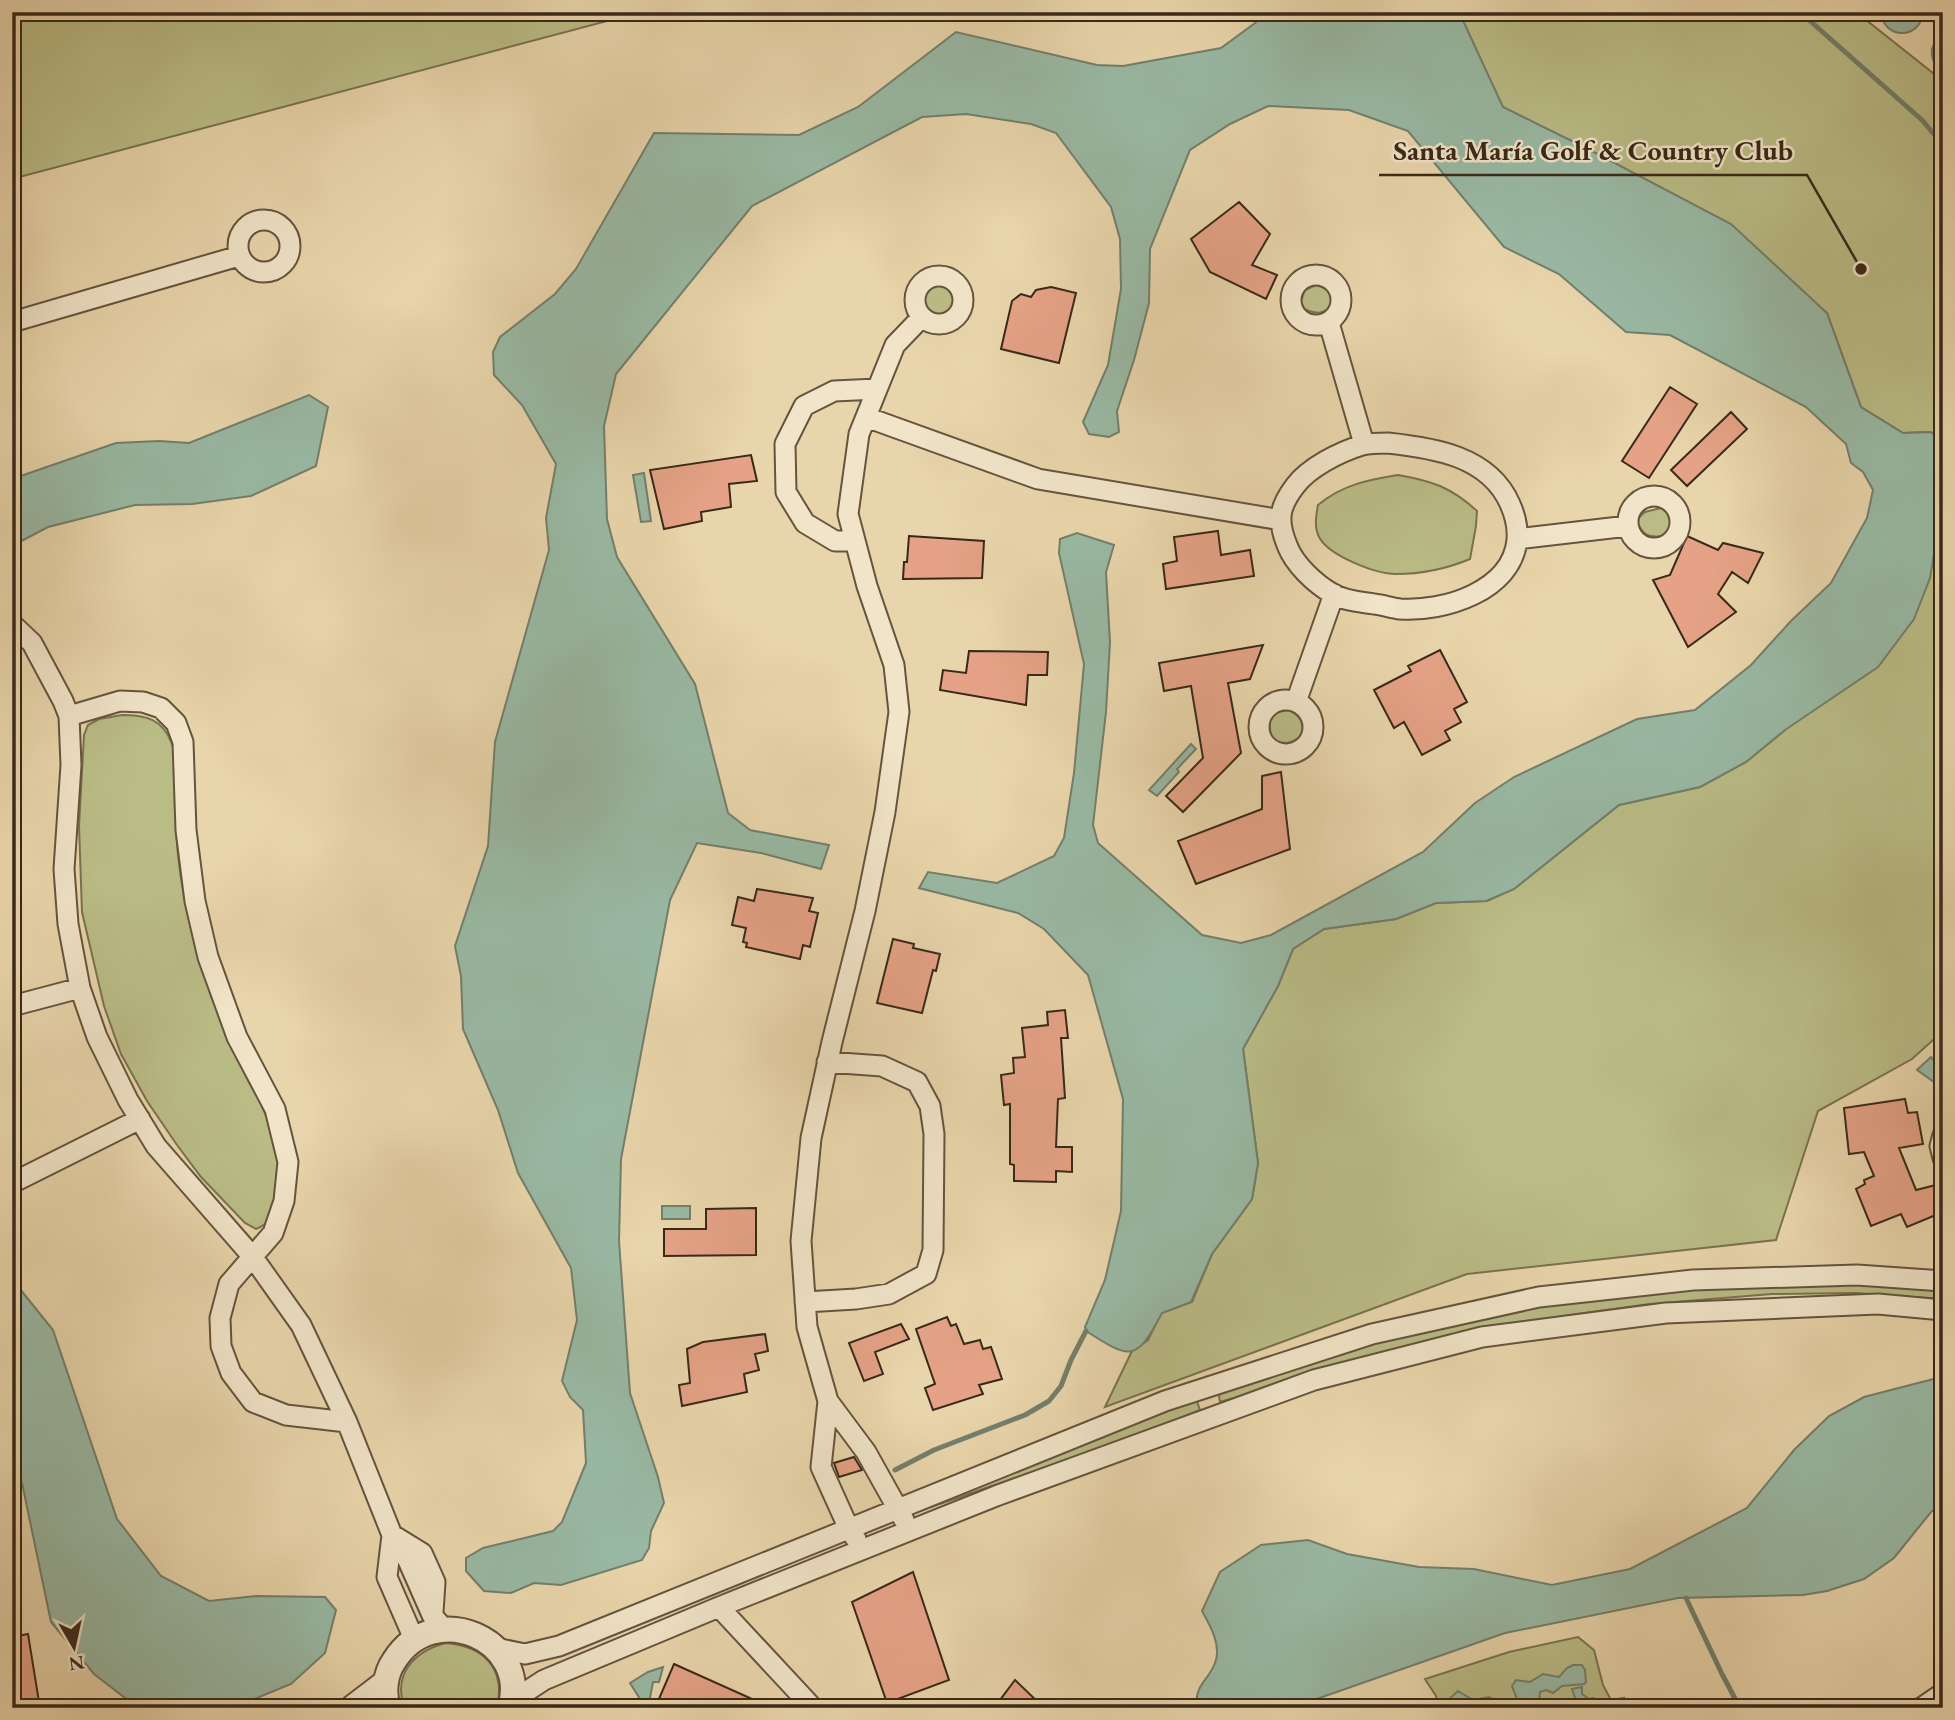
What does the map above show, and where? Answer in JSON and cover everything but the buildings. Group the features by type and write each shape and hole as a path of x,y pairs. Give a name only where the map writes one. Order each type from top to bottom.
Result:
{"street":[{"path":"12,322 239,256"},
{"path":"909,1531 900,1508 866,1452 828,1401 807,1326 801,1241 811,1138 865,911 885,812 899,712 894,665 867,586 848,514 859,434 895,345 921,318"},
{"path":"1329,323 1364,444"},
{"path":"855,541 835,541 805,523 786,492 785,444 804,406 834,391 877,389"},
{"path":"866,417 1038,479 1281,520"},
{"path":"1388,443 1448,453 1472,463 1491,476 1505,493 1517,525 1514,556 1506,570 1489,586 1447,604 1401,609 1334,594 1310,577 1290,554 1281,520 1281,507 1299,479 1336,456 1364,444 1388,443"},
{"path":"1517,539 1628,526"},
{"path":"1296,702 1334,594"},
{"path":"12,624 33,643 69,716 71,765 64,869 68,924 80,989 97,1037 156,1146 252,1256 301,1325 347,1422 392,1535 387,1577 414,1639"},
{"path":"69,716 120,701 143,702 161,708 176,723 183,741 186,830 195,901 208,957 237,1037 275,1109 288,1162 284,1201 273,1233 229,1284 220,1318 221,1346 231,1373 253,1402 286,1415 347,1422"},
{"path":"12,1006 80,989"},
{"path":"805,1302 890,1294 926,1274 933,1250 934,1134 930,1107 917,1082 882,1066 827,1062"},
{"path":"12,1183 140,1119"},
{"path":"1943,1135 1940,1146 1943,1158"},
{"path":"495,1648 525,1654 559,1646 1165,1401 1372,1335 1526,1300 1693,1280 1857,1275 1943,1280"},
{"path":"511,1704 544,1680 719,1607 996,1496 1314,1380 1482,1337 1666,1313 1878,1304 1943,1310"},
{"path":"828,1401 821,1466 849,1529 863,1549"},
{"path":"387,1708 386,1682 391,1665 400,1651 438,1622 435,1582 422,1553 392,1535"},
{"path":"719,1607 813,1708"},
{"path":"438,1622 481,1637 495,1648 506,1664 512,1682 511,1704"},
{"path":"352,1708 386,1682"},
{"path":"1921,1708 1943,1693"}],"green space":[{"path":"12,12 641,12 12,179"},
{"path":"1459,12 1856,12 1943,81 1943,438 1930,432 1903,433 1861,407 1827,313 1590,150 1502,107"},
{"path":"944,283 952,294 953,305 950,313 941,317 930,313 923,304 924,293"},
{"path":"1316,285 1328,291 1331,296 1334,304 1327,310 1313,312 1304,309 1301,301 1305,290"},
{"path":"1398,475 1441,486 1477,511 1470,559 1425,572 1396,574 1354,563 1324,544 1316,529 1318,505 1355,484"},
{"path":"1943,500 1943,1031 1912,1059 1818,1111 1776,1240 1467,1274 1105,1407 1132,1351 1148,1340 1161,1313 1192,1302 1212,1254 1252,1199 1258,1163 1243,1049 1278,986 1293,949 1324,929 1396,919 1436,903 1487,901 1514,889 1619,805 1700,787 1746,762 1785,730"},
{"path":"1665,507 1672,523 1664,536 1646,534 1636,520 1645,512"},
{"path":"1289,710 1300,720 1303,735 1287,743 1271,739 1269,719 1277,712"},
{"path":"122,715 139,716 159,724 174,751 178,852 196,947 219,1015 265,1114 278,1155 280,1177 273,1210 270,1218 256,1229 245,1223 201,1177 147,1101 121,1054 104,1006 82,912 79,826 84,735 88,725 99,719"},
{"path":"1822,1281 1943,1286 1943,1299 1856,1293 1772,1294 1650,1304 1518,1322 1443,1338 1220,1402 1218,1390 1363,1346 1510,1309 1626,1293"},
{"path":"1195,1396 1200,1410 1144,1433 914,1513"},
{"path":"1578,1637 1594,1650 1603,1685 1611,1700 1624,1698 1625,1708 1429,1708 1437,1704 1436,1696 1425,1679 1509,1652"},
{"path":"445,1643 471,1649 489,1662 498,1681 497,1708 404,1708 401,1684 409,1666 424,1652"}],"shaded area":[{"path":"1270,12 1459,12 1503,107 1731,224 1827,313 1861,407 1903,433 1930,432 1943,438 1943,500 1930,578 1914,619 1878,667 1785,730 1746,762 1700,787 1619,805 1514,889 1486,901 1436,903 1396,919 1324,929 1293,949 1278,986 1243,1049 1258,1163 1252,1199 1212,1254 1191,1302 1162,1313 1138,1348 1123,1351 1086,1331 1085,1327 1105,1280 1121,1211 1123,1099 1088,975 1044,929 1018,913 919,888 928,872 997,883 1054,856 1064,838 1074,773 1084,664 1059,553 1060,539 1077,533 1114,545 1106,572 1110,642 1106,712 1093,825 1098,843 1202,935 1241,943 1271,935 1423,852 1475,803 1514,777 1637,719 1695,710 1751,665 1831,583 1867,518 1873,490 1863,472 1851,463 1846,444 1806,407 1670,335 1626,332 1559,274 1504,247 1408,131 1349,110 1268,106 1230,124 1190,150 1150,249 1149,303 1117,411 1119,432 1109,437 1089,434 1083,422 1108,365 1121,289 1120,239 1111,207 1056,133 1031,124 966,114 922,117 752,206 616,374 604,426 607,519 617,557 695,684 728,813 750,830 829,845 821,869 761,853 697,843 670,900 621,1159 619,1241 630,1393 664,1503 651,1531 649,1548 642,1560 561,1585 534,1583 511,1593 484,1591 466,1571 466,1558 483,1548 553,1531 562,1522 586,1463 583,1410 570,1397 562,1381 577,1320 571,1268 518,1173 498,1110 463,1029 461,976 455,946 488,846 495,742 549,550 546,518 556,464 522,405 494,375 493,352 500,337 555,294 576,269 654,133 799,135 858,107 956,32 1097,65 1123,66 1221,48"},
{"path":"1881,12 1923,12 1916,28 1902,33 1888,28"},
{"path":"1943,34 1943,71 1932,58 1932,48"},
{"path":"309,395 328,407 316,466 251,496 192,504 135,505 48,527 12,546 12,479 116,443 189,443"},
{"path":"644,473 651,521 641,522 633,475"},
{"path":"1191,744 1196,749 1177,769 1179,772 1157,796 1149,790"},
{"path":"1931,1057 1943,1072 1943,1080 1938,1085 1917,1070"},
{"path":"662,1206 690,1206 690,1219 662,1219"},
{"path":"12,1279 53,1330 117,1519 161,1576 209,1601 256,1596 325,1597 336,1610 325,1653 291,1684 232,1708 138,1708 94,1674 51,1622 22,1483 12,1465"},
{"path":"1937,1378 1943,1381 1943,1505 1931,1512 1894,1558 1864,1579 1827,1591 1803,1595 1678,1598 1505,1633 1291,1708 1196,1708 1200,1688 1212,1670 1217,1656 1214,1636 1202,1611 1220,1572 1261,1545 1308,1540 1347,1554 1419,1567 1474,1569 1552,1585 1630,1569 1747,1508 1794,1450 1829,1416 1864,1397"},
{"path":"1573,1665 1582,1665 1585,1670 1584,1684 1562,1686 1553,1693 1546,1690 1540,1692 1539,1703 1535,1708 1511,1708 1517,1699 1512,1686 1516,1680 1530,1682 1543,1674 1559,1677"},
{"path":"663,1667 659,1682 653,1682 648,1708 638,1708 640,1699 630,1683"},
{"path":"1582,1687 1582,1694 1589,1699 1594,1698 1600,1708 1567,1708 1575,1698 1572,1689"},
{"path":"1458,1691 1473,1700 1489,1697 1495,1701 1493,1708 1451,1708 1449,1699"}],"waterway":[{"path":"1800,12 1922,120 1943,145"},
{"path":"895,1470 934,1450 1025,1415 1049,1401 1061,1386 1086,1331"},
{"path":"1686,1598 1740,1708"}],"place":[{"name":"Santa María Golf & Country Club","path":"1861,269"}]}
